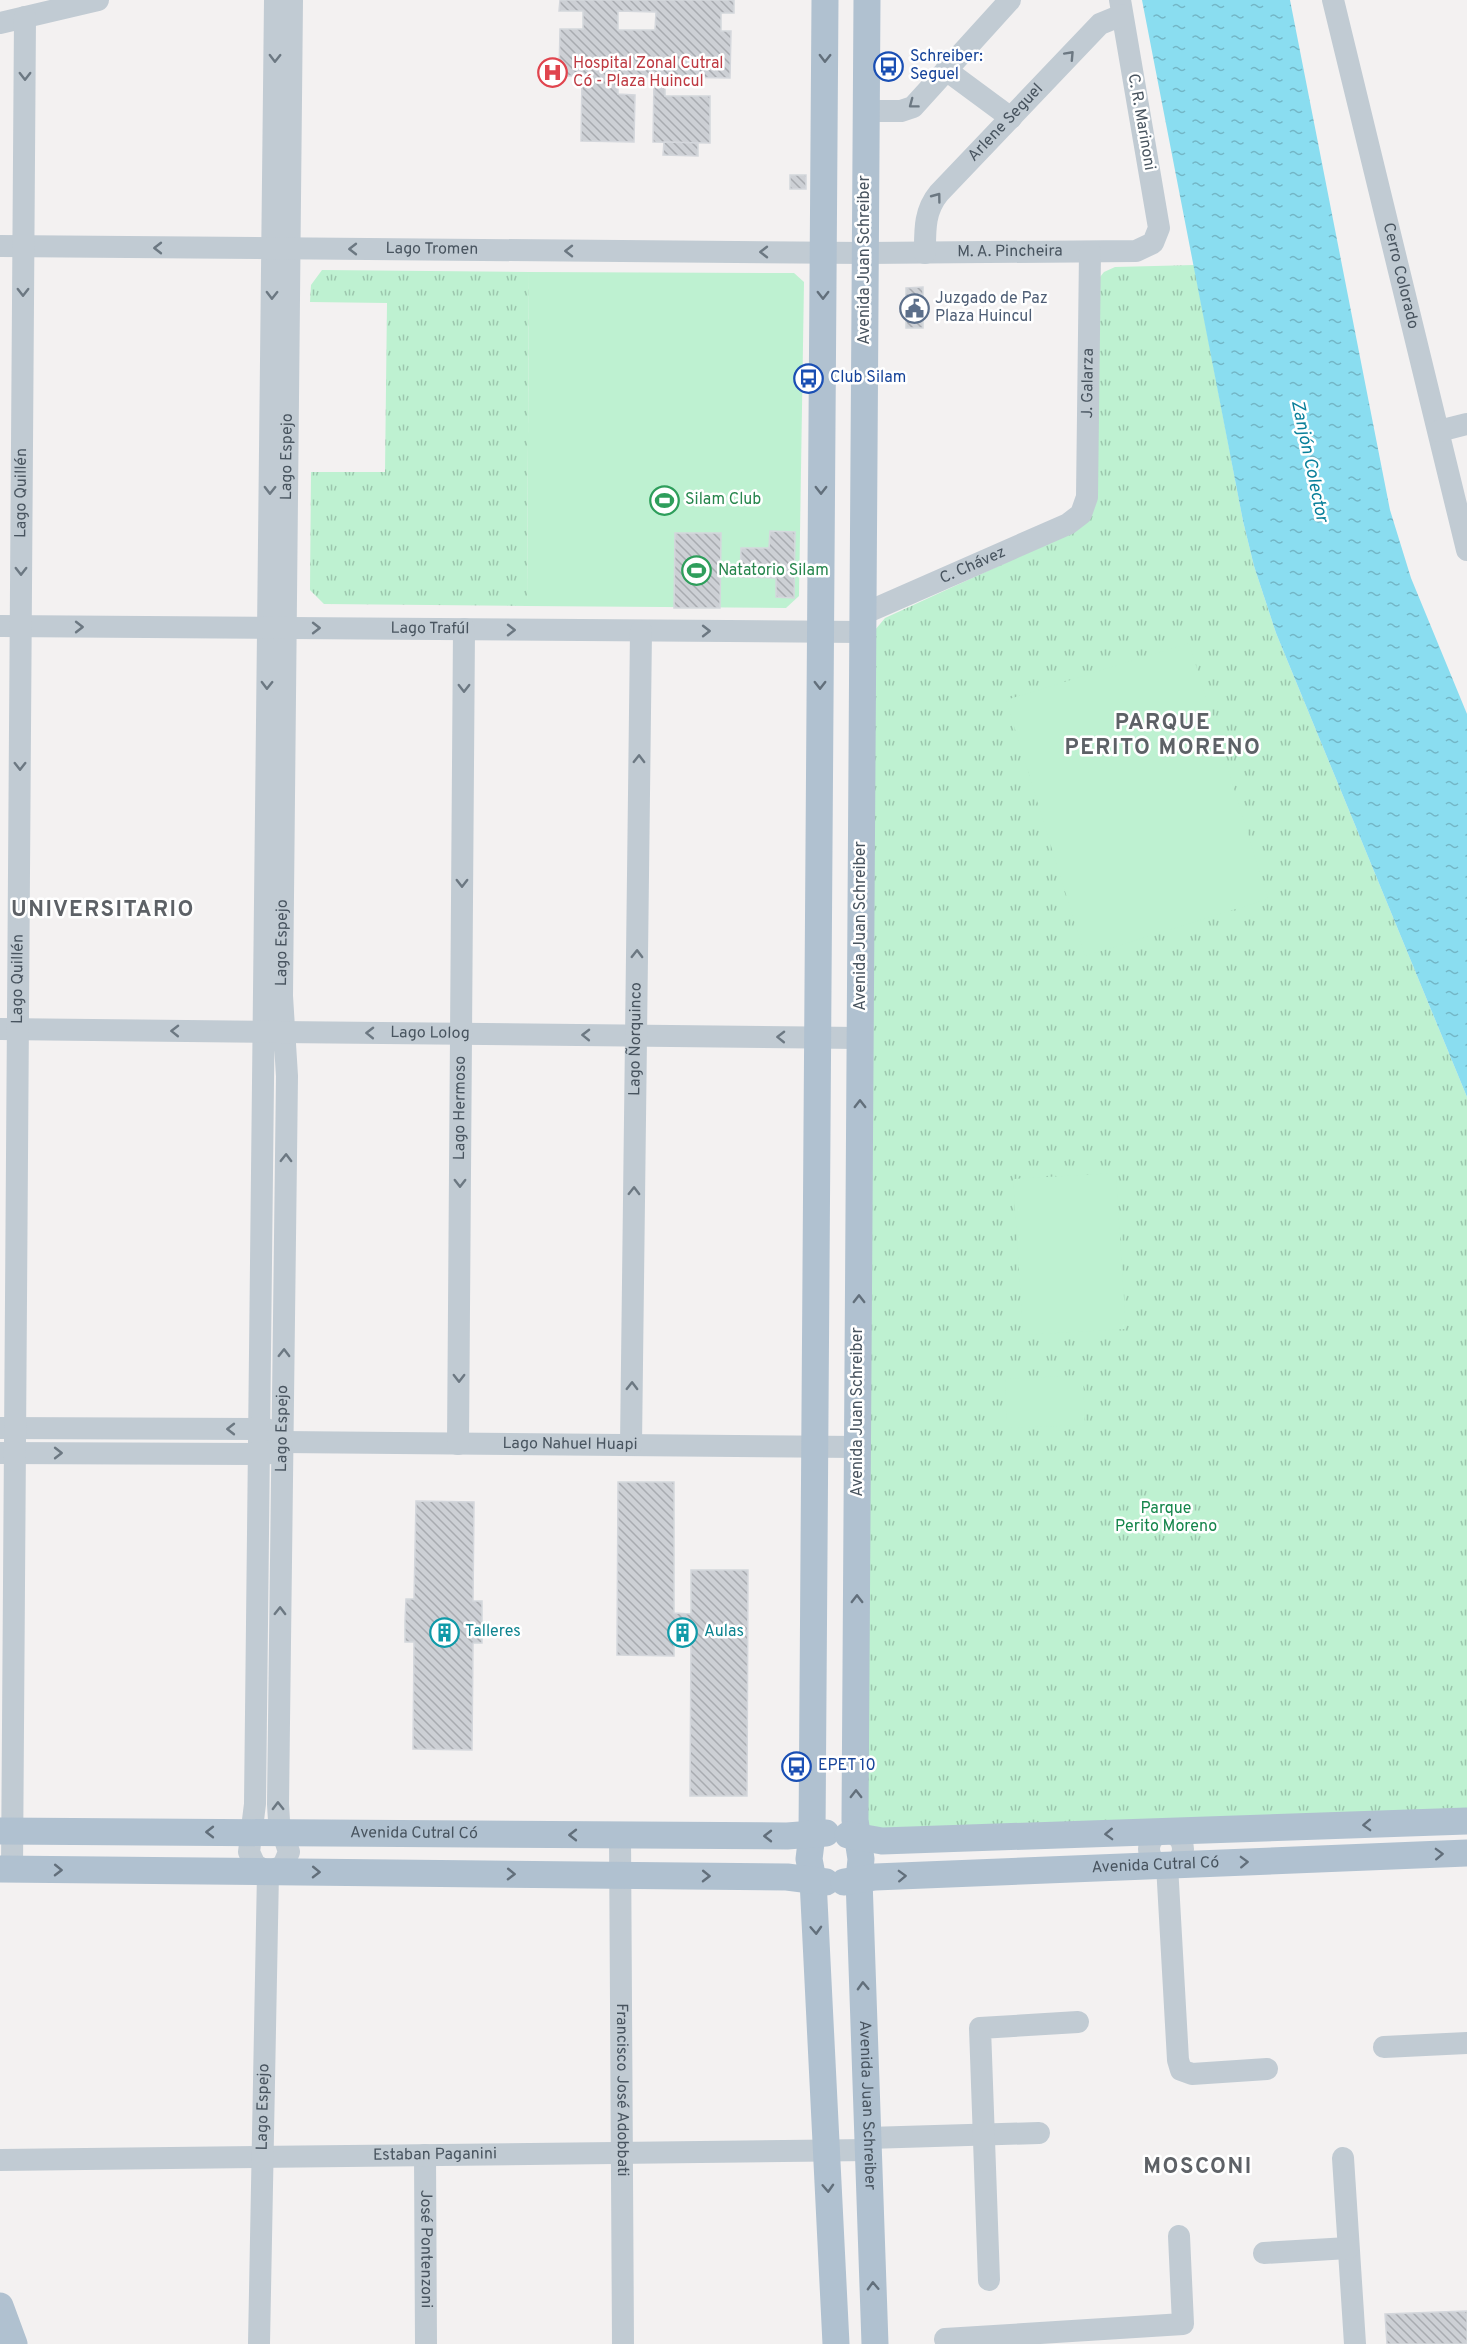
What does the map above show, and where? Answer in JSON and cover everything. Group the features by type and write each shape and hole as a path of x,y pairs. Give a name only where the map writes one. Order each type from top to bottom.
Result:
{"main road":[{"name":"Avenida Juan Schreiber","path":"825,0 814,1447 836,1858 868,2144 875,2344"},
{"name":"Avenida Juan Schreiber","path":"836,2344 826,2151 836,1858 855,1820 867,0"},
{"name":"Avenida Cutral Có","path":"6,1869 787,1876 882,1841 1467,1821"},
{"name":"Avenida Cutral Có","path":"6,1831 620,1835 836,1858 1167,1866 1467,1853"},
{"path":"0,2306 14,2344"}],"street":[{"path":"0,23 98,0"},
{"name":"Lago Espejo","path":"275,0 281,249"},
{"name":"Lago Espejo","path":"274,1032 287,1076 278,1810 289,1852 288,1858 280,1868 268,1872 258,1869 250,1856 255,1804 259,1429 274,1032 281,249 292,0"},
{"path":"866,111 909,109 1010,0"},
{"name":"Cerro Colorado","path":"1333,0 1464,524 1467,550"},
{"name":"Arlene Seguel","path":"925,253 926,220 934,199 1100,24 1121,8"},
{"name":"C. R. Marinoni","path":"1121,8 1159,220 1159,228 1153,243"},
{"name":"Lago Quillén","path":"6,1869 11,626 24,246 25,17"},
{"path":"946,70 1011,118"},
{"name":"M. A. Pincheira","path":"865,253 1137,251 1153,243"},
{"name":"Lago Tromen","path":"0,246 865,253"},
{"name":"J. Galarza","path":"1081,514 1087,497 1090,252"},
{"path":"1439,431 1467,424"},
{"name":"C. Chávez","path":"862,623 1068,524 1081,514"},
{"name":"Lago Trafúl","path":"11,626 820,632 862,623"},
{"name":"Lago Hermoso","path":"458,1444 464,629"},
{"name":"Lago Ñorquinco","path":"631,1445 641,631"},
{"name":"Lago Lolog","path":"9,1029 860,1038"},
{"name":"Lago Nahuel Huapi","path":"8,1428 259,1429 277,1432 282,1442"},
{"name":"Lago Nahuel Huapi","path":"282,1442 858,1447"},
{"name":"Lago Nahuel Huapi","path":"7,1453 259,1454 276,1452 282,1442"},
{"path":"1166,1832 1177,1835 1183,1845 1181,1856 1173,1864 1167,1866 1178,2060 1181,2070 1192,2074 1267,2069"},
{"name":"Francisco José Adobbati","path":"620,1835 623,2344"},
{"name":"Lago Espejo","path":"259,2344 268,1872"},
{"path":"989,2280 980,2028 1078,2022"},
{"path":"1384,2047 1467,2043"},
{"name":"Estaban Paganini","path":"0,2160 826,2151 868,2144 1039,2133"},
{"name":"José Pontenzoni","path":"425,2155 426,2344"},
{"path":"1343,2158 1354,2344"},
{"path":"945,2339 1054,2338 1183,2324 1179,2236"},
{"path":"1264,2253 1348,2248"}],"green space":[{"name":"Parque Perito Moreno","path":"1194,265 1243,521 1254,566 1276,633 1467,1097 1467,1808 887,1831 870,1827 864,1815 875,630 885,618 1070,533 1092,514 1097,499 1100,277 1104,272 1115,267"},
{"path":"322,270 529,272 527,606 324,604 310,590 311,472 385,472 387,303 310,302 311,285"},
{"name":"Silam Club","path":"529,272 794,273 804,282 799,596 786,608 527,606"},
{"path":"1189,643 1268,899 1085,956 1006,700"},
{"path":"1116,1173 1126,1329 1023,1335 1013,1179"},
{"path":"1083,1375 1085,1425 1007,1428 1005,1379"}],"water":[{"name":"Zanjón Colector","path":"1142,0 1290,0 1390,510 1411,578 1467,714 1467,1097 1276,633 1254,566 1243,521"}],"building":[{"path":"560,0 734,0 734,13 721,13 721,31 731,31 730,78 665,77 665,96 710,96 710,143 653,142 654,77 618,77 618,94 635,95 634,142 581,141 582,76 559,76 560,29 583,29 583,11 559,11","holes":["618,11 656,12 655,30 618,30"]},
{"path":"664,142 698,143 698,156 663,155"},
{"path":"790,175 806,175 806,189 790,189"},
{"name":"Juzgado de Paz Plaza Huincul","path":"923,287 923,328 906,328 906,288"},
{"path":"770,531 795,532 794,598 776,597 776,578 740,577 741,548 769,548"},
{"name":"Natatorio Silam","path":"675,533 721,533 720,608 674,608"},
{"name":"Aulas","path":"618,1482 674,1482 674,1613 691,1614 691,1570 748,1570 747,1796 690,1796 691,1639 674,1639 674,1656 617,1655"},
{"name":"Talleres","path":"416,1501 474,1502 473,1601 482,1601 482,1643 473,1643 472,1750 413,1749 414,1642 405,1642 405,1621 406,1599 414,1599"},
{"path":"1467,2311 1467,2344 1387,2344 1385,2314"}],"place":[{"name":"Schreiber: Seguel","path":"889,66"},
{"name":"Hospital Zonal Cutral Có - Plaza Huincul","path":"552,73"},
{"name":"Juzgado de Paz Plaza Huincul","path":"914,308"},
{"name":"Club Silam","path":"809,378"},
{"name":"Silam Club","path":"664,500"},
{"name":"Natatorio Silam","path":"697,571"},
{"name":"Talleres","path":"444,1632"},
{"name":"Aulas","path":"683,1632"},
{"name":"EPET 10","path":"797,1766"}],"district":[{"name":"PARQUE PERITO MORENO","path":"1163,736"},
{"name":"UNIVERSITARIO","path":"103,910"},
{"name":"MOSCONI","path":"1198,2167"}]}
